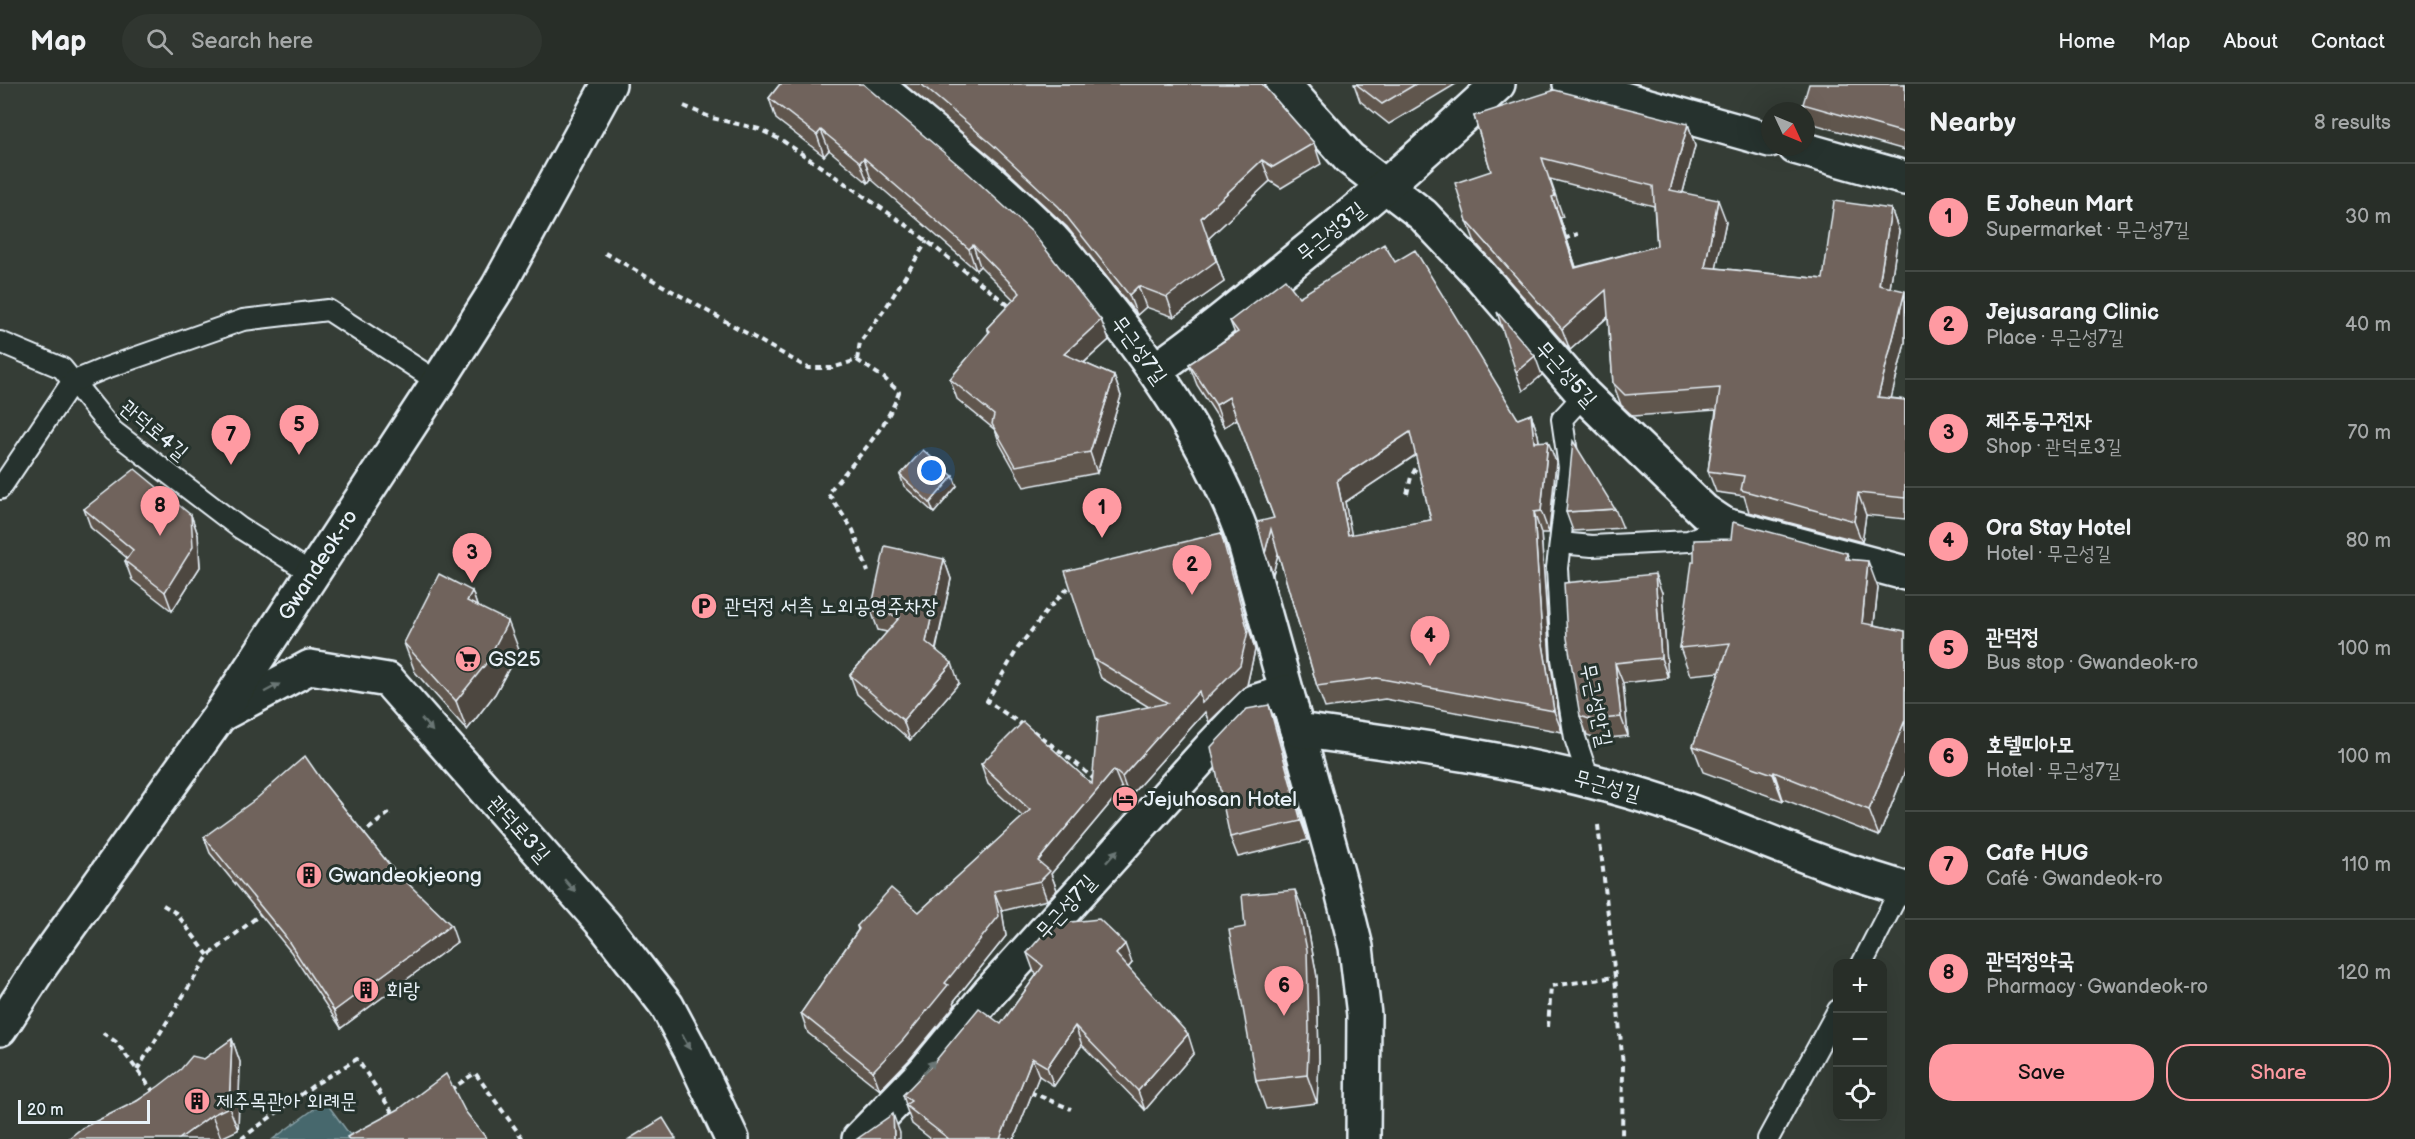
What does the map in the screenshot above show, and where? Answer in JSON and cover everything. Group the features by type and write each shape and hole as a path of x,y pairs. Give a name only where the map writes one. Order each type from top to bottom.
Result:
{"street":[{"name":"Gwandeok-ro","path":"0,1029 38,970 220,715 438,382 498,287 609,84"},
{"name":"무근성7길","path":"875,84 973,164 1054,242 1155,370 1208,455 1229,497 1243,536 1356,947 1364,1015 1363,1139"},
{"name":"무근성5길","path":"1283,84 1349,158 1424,215 1470,264 1584,395 1704,511 1725,525 1905,573"},
{"name":"무근성3길","path":"1155,370 1197,340 1428,151 1498,84"},
{"path":"1570,84 1761,137"},
{"path":"1815,153 1905,178"},
{"name":"관덕로3길","path":"220,715 310,667 388,680 605,926 667,1006 691,1051 732,1139"},
{"name":"무근성7길","path":"859,1139 924,1072 989,993 1254,702 1286,692"},
{"name":"무근성길","path":"1297,730 1356,736 1462,753 1589,780 1718,820 1835,867 1904,886"}],"lane":[{"path":"0,489 72,382 105,368 243,320 328,310 438,382"},
{"name":"관덕로4길","path":"0,342 62,368 113,431 240,528 313,574"},
{"name":"무근성안길","path":"1584,395 1562,419 1569,467 1557,568 1562,659 1575,738 1589,780"},
{"path":"1560,543 1592,546 1689,541 1725,525"},
{"path":"1864,959 1904,886"},
{"path":"1768,1139 1836,1013"}],"path":[{"path":"684,106 712,118 759,129 783,141 927,241 1016,311"},
{"path":"1557,240 1578,234"},
{"path":"857,360 860,342 885,309 927,241"},
{"path":"605,253 808,368 832,368 857,360"},
{"path":"857,360 884,378 899,392 894,407 828,493 853,530 868,572"},
{"path":"1407,494 1411,477 1421,458"},
{"path":"1074,583 1049,608 1018,648 987,702 1077,764 1143,823"},
{"path":"1589,780 1598,806 1598,825 1616,977 1623,1066 1622,1139"},
{"path":"357,839 390,812"},
{"path":"163,905 176,913 208,956"},
{"path":"137,1070 208,956 267,909"},
{"path":"1548,1027 1551,986 1616,977"},
{"path":"103,1033 116,1042 158,1097"},
{"path":"241,1139 314,1085 357,1059 400,1124"},
{"path":"447,1092 475,1073 523,1139"},
{"path":"1028,1091 1071,1109"}],"water":[{"path":"325,1101 353,1139 273,1139"}],"building":[{"path":"780,84 863,84 968,173 1032,232 1101,320 1064,354 1114,376 1090,452 1016,466 992,424 994,415 950,379 990,331 987,328 1020,293 973,245 969,249 864,158 860,162 821,130 817,135 769,98"},
{"path":"921,84 1262,84 1314,143 1273,167 1262,160 1201,218 1216,261 1167,297 1138,286 1129,295 1059,207 993,145"},
{"path":"1356,84 1416,84 1382,104"},
{"path":"1809,84 1905,84 1905,133 1815,107 1815,102 1804,102"},
{"path":"1555,90 1688,124 1670,190 1718,200 1705,267 1823,279 1834,201 1891,209 1879,285 1905,291 1878,397 1905,400 1905,498 1858,493 1854,521 1741,490 1744,476 1708,471 1720,388 1625,395 1613,383 1606,290 1562,329 1467,221 1455,183 1491,171 1474,116","holes":["1542,158 1653,186 1657,246 1575,268"]},
{"path":"1384,244 1395,262 1415,250 1518,419 1531,414 1534,442 1548,441 1541,511 1534,512 1542,638 1554,711 1377,678 1317,686 1271,529 1265,553 1257,522 1274,518 1229,397 1216,405 1189,364 1238,332 1230,321 1285,279 1299,297","holes":["1410,432 1431,520 1348,535 1337,480"]},
{"path":"1497,312 1535,356 1516,372"},
{"path":"1573,441 1615,509 1566,512"},
{"path":"923,450 953,476 930,503 900,475"},
{"path":"135,469 191,515 193,547 165,592 125,561 133,550 84,509"},
{"path":"1733,522 1847,553 1846,559 1868,561 1862,623 1905,631 1905,720 1869,810 1774,772 1773,774 1693,746 1730,643 1680,648 1692,562 1694,562 1694,540 1731,539"},
{"path":"1221,533 1248,631 1240,665 1202,703 1199,691 1122,777 1114,770 1038,861 1050,871 1040,881 994,891 999,916 945,983 948,985 903,1040 873,1071 801,1013 859,929 857,926 891,888 919,912 1030,810 981,764 1023,722 1092,784 1098,717 1168,703 1094,659 1065,571"},
{"path":"885,546 944,559 926,642 952,663 903,720 850,675 900,617 871,610"},
{"path":"439,574 472,591 467,601 508,621 485,665 456,701 404,643"},
{"path":"1655,574 1661,658 1615,663 1621,717 1592,720 1580,716 1567,638 1564,583"},
{"path":"1269,705 1301,821 1230,837 1211,747 1247,709"},
{"name":"Gwandeokjeong","path":"305,756 392,868 451,925 334,1011 285,936 204,837 256,799"},
{"path":"1295,890 1307,950 1309,1032 1307,1075 1256,1081 1229,930 1245,927 1242,895"},
{"path":"1099,919 1125,944 1116,954 1188,1034 1138,1091 1075,1026 1047,1067 1032,1058 1000,1139 949,1139 905,1105 911,1101 903,1095 932,1065 979,1008 1001,1024 1043,966 1027,953 1052,924"},
{"path":"232,1039 229,1107 212,1115 179,1139 68,1139 82,1128 137,1101 181,1069 192,1056 204,1059"},
{"path":"446,1074 465,1111 487,1139 349,1139 347,1137 399,1109"},
{"path":"893,1114 894,1139 857,1139"},
{"path":"663,1118 676,1139 629,1139"}],"place":[{"name":"관덕정","path":"299,455"},
{"name":"Cafe HUG","path":"231,465"},
{"name":"관덕정약국","path":"160,536"},
{"name":"E Joheun Mart","path":"1102,538"},
{"name":"제주동구전자","path":"472,583"},
{"name":"Jejusarang Clinic","path":"1192,595"},
{"name":"관덕정 서측 노외공영주차장","path":"704,606"},
{"name":"GS25","path":"468,659"},
{"name":"Ora Stay Hotel","path":"1430,666"},
{"name":"Jejuhosan Hotel","path":"1125,799"},
{"name":"Gwandeokjeong","path":"309,875"},
{"name":"회랑","path":"366,990"},
{"name":"호텔띠아모","path":"1284,1016"},
{"name":"제주목관아 외례문","path":"197,1101"}]}
